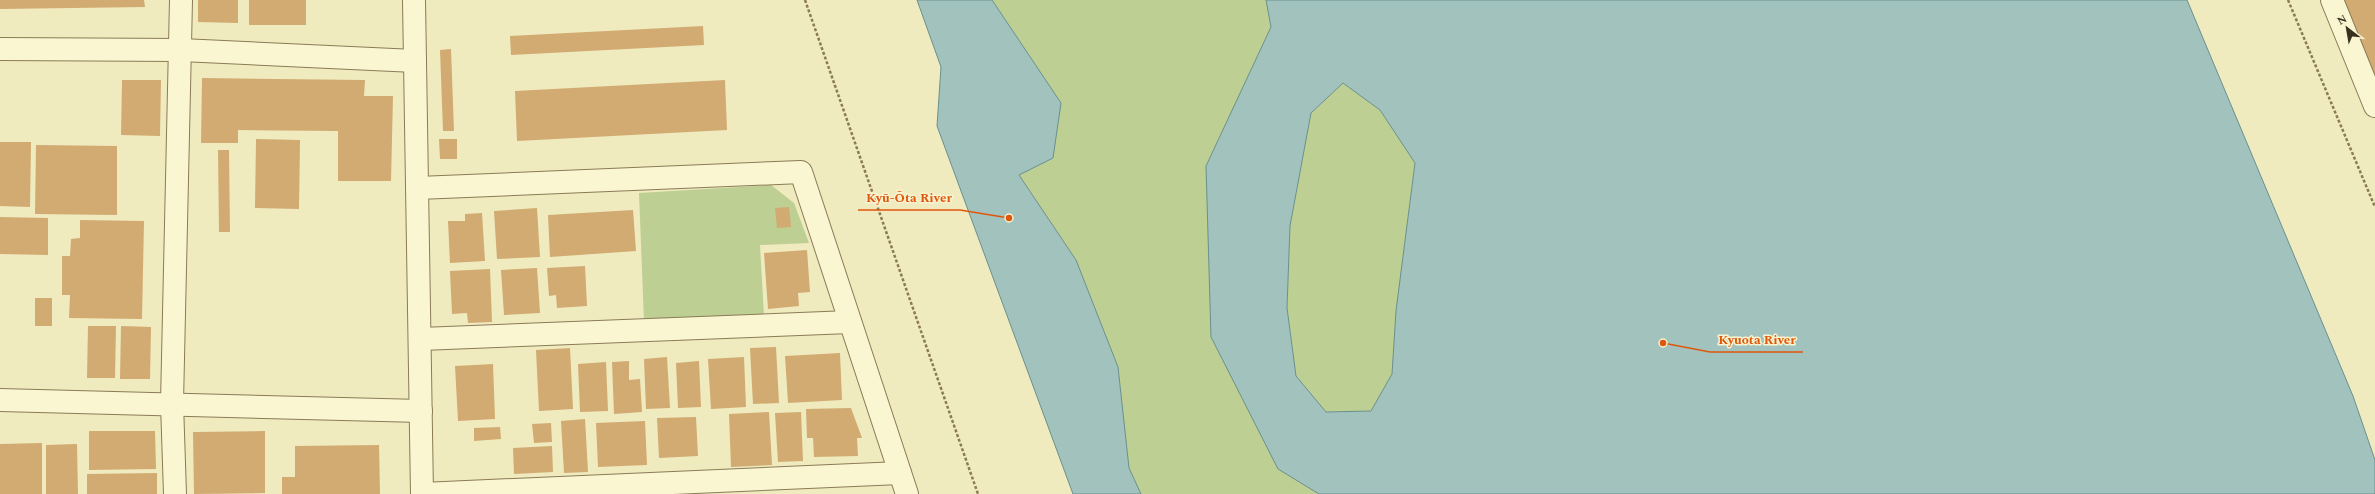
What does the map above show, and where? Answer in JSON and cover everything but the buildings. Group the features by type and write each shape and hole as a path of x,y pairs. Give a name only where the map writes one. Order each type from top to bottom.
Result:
{"street":[{"path":"175,494 172,403 181,0"},
{"path":"414,0 421,339 422,494 719,487 900,473"},
{"path":"2332,0 2375,106"},
{"path":"0,49 181,50 415,61"},
{"path":"418,188 801,172 907,494"},
{"path":"421,339 850,322"},
{"path":"0,400 172,403 421,411"}],"path":[{"path":"805,0 978,494"},
{"path":"2288,0 2375,207"}],"green space":[{"path":"992,0 1266,0 1271,27 1206,166 1278,469 1319,494 1141,494 1129,468 1118,367 1076,260 1019,175 1061,103"},
{"path":"1343,83 1380,110 1415,163 1396,311 1392,374 1371,411 1326,412 1296,376 1287,308 1290,226 1311,113"},
{"path":"771,185 794,203 809,243 760,245 764,316 644,321 639,193"}],"water":[{"path":"917,0 992,0 1061,103 1053,158 1019,175 1076,260 1118,367 1129,468 1141,494 1073,494 937,126 941,67"},
{"path":"1266,0 2187,0 2353,396 2375,460 2375,494 1319,494 1278,469 1211,337 1206,166 1271,27","holes":["1343,83 1380,110 1415,163 1396,311 1392,374 1371,411 1326,412 1296,376 1287,308 1290,226 1311,113"]}],"place":[{"name":"Kyū-Ōta River","path":"1009,218"},
{"name":"Kyuota River","path":"1663,343"}]}
